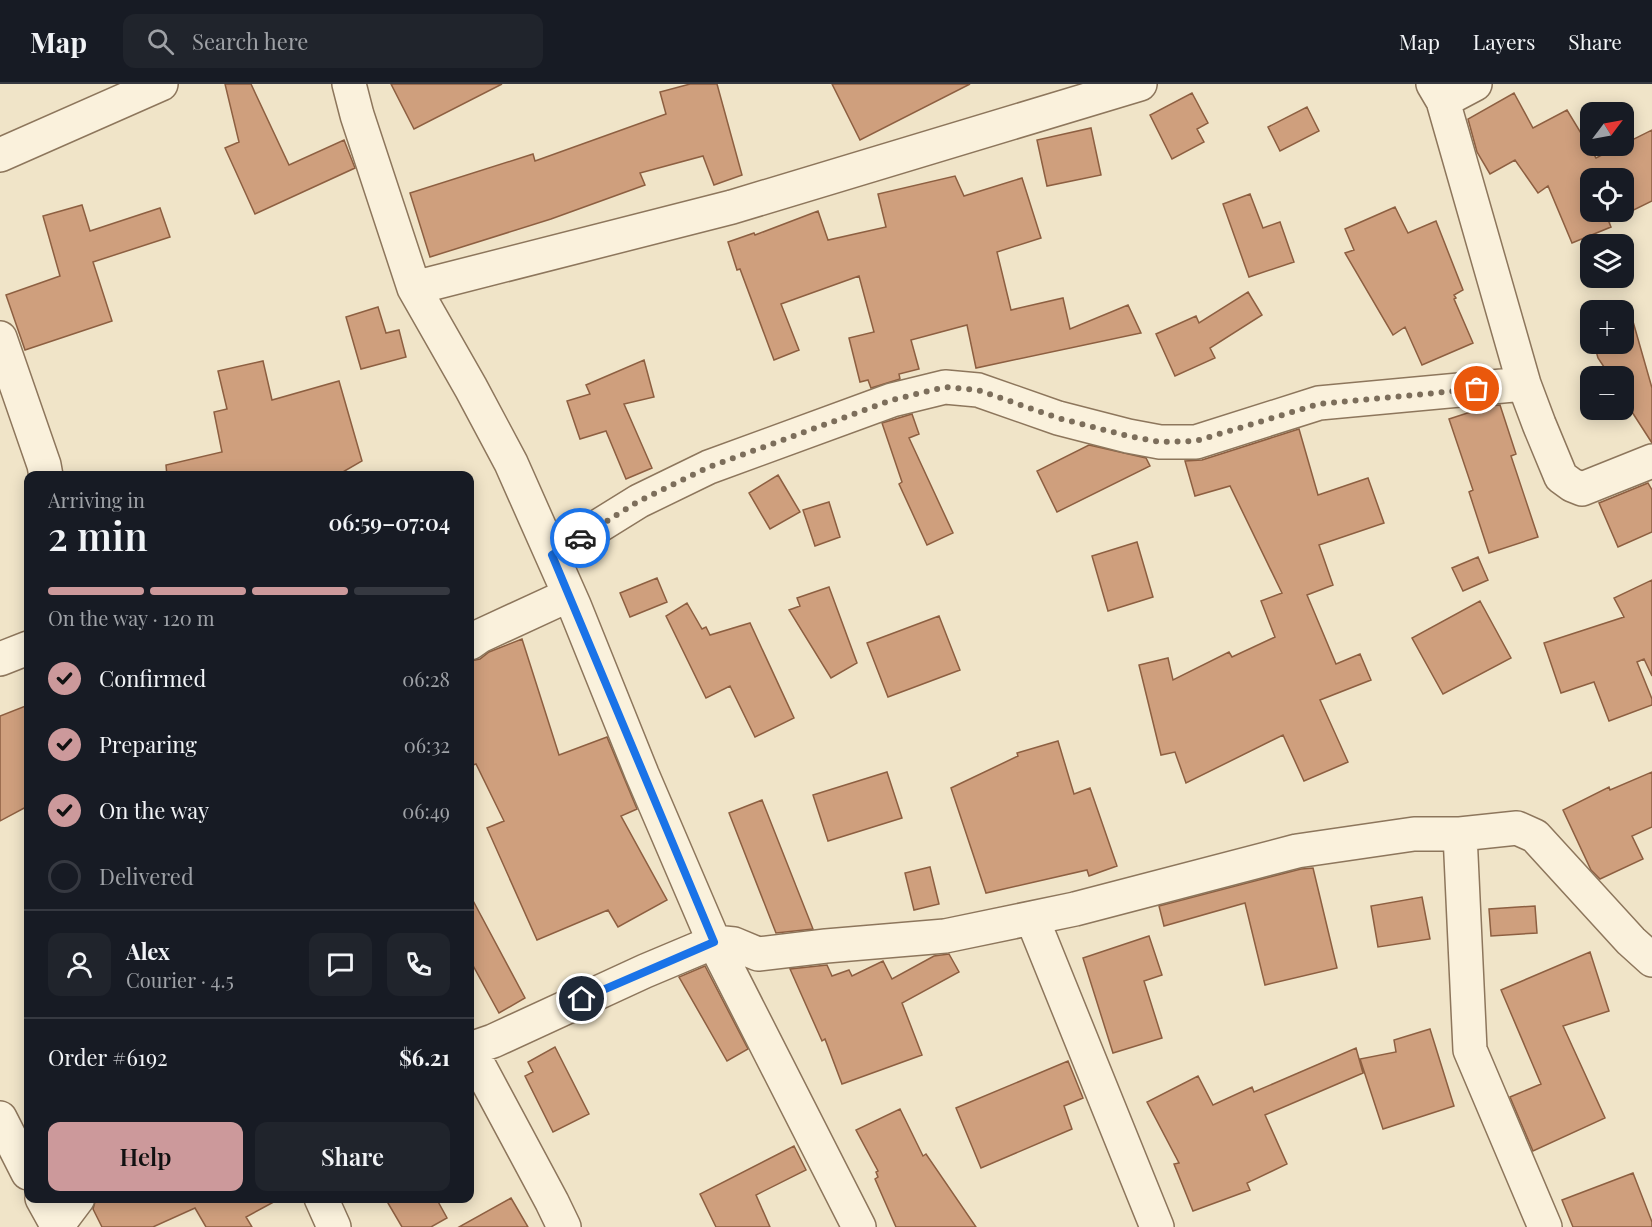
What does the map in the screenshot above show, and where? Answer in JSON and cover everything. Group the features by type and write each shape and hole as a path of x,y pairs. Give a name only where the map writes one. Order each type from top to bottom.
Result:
{"street":[{"path":"0,155 160,84"},
{"path":"349,84 414,288 511,464 569,595 714,942 859,1227"},
{"path":"414,288 732,207 1140,84"},
{"path":"1475,84 1438,93 1524,384 1561,477 1582,489 1652,461"},
{"path":"0,338 45,471"},
{"path":"552,555 639,501 709,467 892,400 945,387 978,390 1058,418 1160,442 1196,441 1319,404 1524,384"},
{"path":"474,640 569,595"},
{"path":"0,659 24,650"},
{"path":"474,1048 714,942 734,944 758,954 945,936 1074,909 1297,852 1414,834 1460,834 1517,828 1535,836 1631,941 1652,960"},
{"path":"1460,834 1470,1050 1545,1227"},
{"path":"1032,918 1157,1227"},
{"path":"474,1057 564,1227"},
{"path":"0,1118 24,1165"},
{"path":"45,1203 57,1227 74,1203"},
{"path":"323,1203 334,1227"}],"building":[{"path":"225,84 251,84 289,165 344,140 355,168 255,214 225,148 239,142"},
{"path":"391,84 502,84 414,129"},
{"path":"690,84 717,84 742,175 714,185 703,156 640,173 645,185 551,219 430,257 410,193 533,154 535,161 666,114 660,92"},
{"path":"832,84 970,84 860,140"},
{"path":"1192,93 1208,123 1197,129 1204,142 1172,159 1150,115"},
{"path":"1514,93 1533,128 1567,110 1580,132 1580,156 1595,156 1596,158 1634,156 1634,139 1652,130 1652,201 1634,210 1634,168 1580,168 1580,222 1609,222 1611,227 1594,234 1580,234 1580,240 1572,243 1548,186 1538,193 1515,160 1490,174 1477,152 1468,119"},
{"path":"1307,107 1319,131 1280,151 1268,127"},
{"path":"1091,128 1101,175 1047,186 1037,140"},
{"path":"955,176 964,196 1022,178 1041,238 997,252 1011,310 1063,298 1070,329 1128,305 1141,333 976,368 967,325 911,340 919,369 899,374 900,379 871,388 868,380 860,382 849,338 874,332 859,276 781,304 799,350 774,360 728,242 754,233 755,235 818,211 828,240 886,227 878,194"},
{"path":"1250,194 1263,228 1280,222 1294,262 1249,277 1223,204"},
{"path":"82,205 90,231 160,208 170,237 93,262 112,321 25,350 6,295 60,276 43,216"},
{"path":"1395,207 1408,233 1436,221 1463,290 1454,295 1456,298 1454,299 1473,343 1422,365 1405,327 1393,335 1345,253 1354,250 1345,229"},
{"path":"1248,292 1262,315 1210,348 1215,358 1175,376 1156,334 1196,316 1199,323"},
{"path":"378,307 386,333 399,330 406,357 361,369 346,317"},
{"path":"1634,325 1652,388 1652,443 1634,415 1634,366 1603,366 1597,354 1634,354"},
{"path":"644,360 654,397 624,404 652,468 626,479 606,431 580,439 567,401 590,394 586,385"},
{"path":"263,361 272,400 339,381 362,461 345,471 167,471 166,465 222,452 214,412 227,409 218,371"},
{"path":"1500,405 1516,454 1511,456 1538,537 1489,553 1469,492 1473,490 1449,419 1489,406"},
{"path":"912,414 919,434 909,438 953,533 927,545 899,484 902,482 882,423"},
{"path":"1299,429 1318,495 1368,478 1384,523 1319,545 1333,585 1307,595 1336,664 1360,654 1371,680 1320,700 1348,762 1304,781 1283,735 1186,783 1175,752 1161,755 1139,665 1168,658 1173,680 1229,652 1232,657 1275,637 1261,601 1282,593 1230,486 1195,496 1185,461 1202,460"},
{"path":"1089,445 1146,458 1150,466 1057,512 1037,471"},
{"path":"778,475 800,512 770,529 749,493"},
{"path":"1648,483 1652,490 1652,532 1618,547 1599,503"},
{"path":"829,502 840,537 815,546 803,510"},
{"path":"1137,542 1153,597 1108,611 1092,556"},
{"path":"1478,557 1488,580 1463,591 1452,568"},
{"path":"657,578 667,602 630,617 620,593"},
{"path":"1652,580 1652,676 1644,659 1637,662 1652,699 1652,705 1609,721 1594,682 1561,693 1544,643 1624,617 1614,598"},
{"path":"829,587 857,663 831,678 789,610 800,606 797,598"},
{"path":"1480,601 1511,658 1443,694 1412,638"},
{"path":"687,603 702,629 706,627 710,635 750,623 794,718 755,737 730,686 706,698 666,616"},
{"path":"939,616 960,670 888,697 867,643"},
{"path":"522,639 559,755 607,737 637,809 621,816 667,900 618,927 608,910 537,940 487,828 504,821 476,764 474,765 474,660 480,659 489,652"},
{"path":"24,707 24,808 0,821 0,716"},
{"path":"1058,741 1074,794 1090,788 1117,866 1089,876 1087,870 986,893 951,788 1018,756 1017,753"},
{"path":"887,772 902,818 828,841 813,795"},
{"path":"1652,772 1652,827 1632,836 1643,859 1600,879 1591,870 1563,810 1609,787 1610,790"},
{"path":"762,800 813,929 776,933 729,813"},
{"path":"930,867 939,904 914,910 905,873"},
{"path":"1313,868 1337,968 1265,985 1245,903 1164,926 1159,906 1301,869"},
{"path":"1422,897 1430,939 1378,947 1371,906"},
{"path":"474,902 525,998 499,1013 474,967"},
{"path":"1535,906 1537,933 1491,936 1489,909"},
{"path":"1149,936 1162,975 1144,981 1162,1038 1113,1053 1083,958"},
{"path":"1590,952 1609,1011 1563,1026 1605,1118 1533,1151 1510,1097 1541,1084 1501,990"},
{"path":"949,954 959,972 902,1003 922,1055 842,1084 825,1039 822,1041 790,969 827,965 832,976 849,970 852,976 883,961 892,979 934,956"},
{"path":"705,966 748,1049 727,1061 679,977"},
{"path":"1430,1029 1454,1106 1383,1129 1360,1059 1396,1052 1394,1040"},
{"path":"555,1047 589,1114 553,1132 525,1076 533,1072 528,1062"},
{"path":"1356,1048 1363,1073 1265,1115 1287,1164 1247,1183 1250,1190 1193,1211 1174,1164 1179,1163 1147,1102 1198,1076 1213,1105 1252,1087 1254,1092"},
{"path":"1068,1061 1083,1098 1064,1106 1072,1129 981,1168 956,1108"},
{"path":"900,1109 923,1156 926,1154 976,1227 896,1227 875,1179 878,1177 876,1172 878,1171 856,1130"},
{"path":"794,1146 806,1170 756,1195 770,1227 716,1227 700,1194"},
{"path":"1633,1173 1652,1227 1573,1227 1562,1200"},
{"path":"511,1198 528,1227 459,1227"},
{"path":"95,1203 272,1203 246,1217 252,1227 206,1227 195,1208 153,1227 102,1227 93,1209"},
{"path":"388,1203 439,1203 447,1218 431,1227 402,1227"}],"way so far":[{"path":"580,538 639,501 709,467 892,400 945,387 978,390 1058,418 1160,442 1196,441 1319,404 1477,389"}],"route":[{"path":"580,538 552,555 714,942 582,999"}]}
